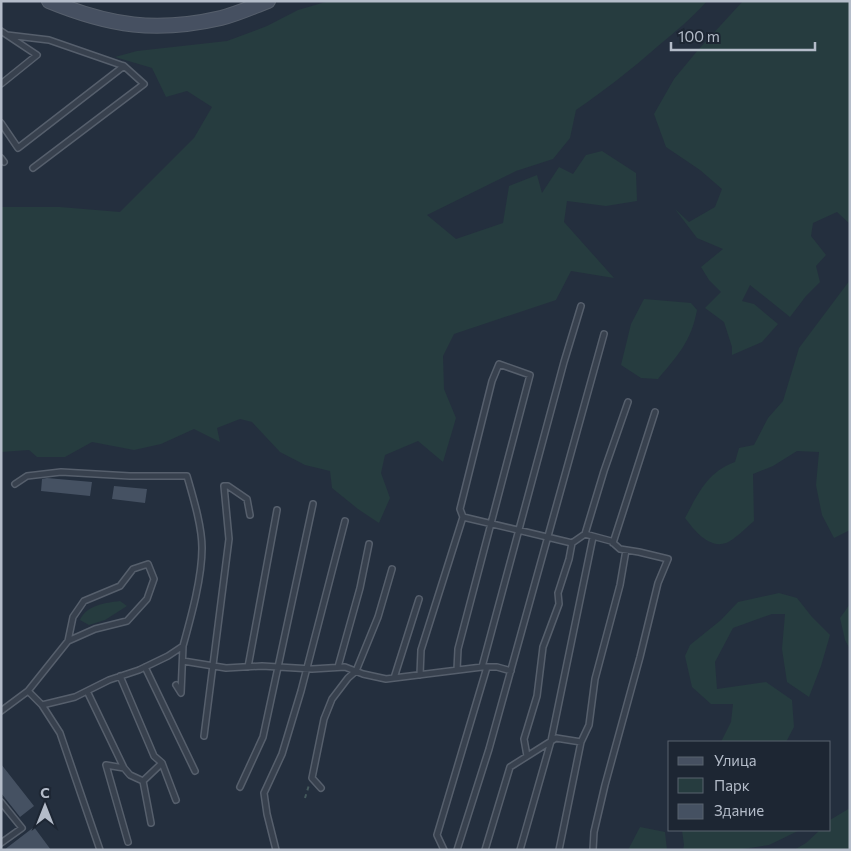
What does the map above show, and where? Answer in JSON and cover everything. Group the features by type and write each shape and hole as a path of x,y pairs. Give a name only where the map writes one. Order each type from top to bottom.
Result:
{"main road":[{"path":"49,1 78,13 105,20 156,27 188,24 222,17 268,1"}],"lane":[{"path":"1,31 37,55 1,84"},
{"path":"7,35 49,40 124,66 144,84 33,168"},
{"path":"1,123 18,148 124,66"},
{"path":"444,850 437,835 484,667 518,531 564,362 581,306"},
{"path":"457,850 489,749 604,334"},
{"path":"420,675 421,650 463,517 460,509 492,381 499,364 530,375 458,649 457,670"},
{"path":"527,756 524,739 537,696 543,647 559,604 558,594 572,543 585,534 628,402"},
{"path":"613,543 654,412"},
{"path":"15,484 27,476 61,472 187,476 195,502 202,547 193,608 183,646 181,693 176,685"},
{"path":"204,736 229,539 224,486 228,486 247,499 250,515"},
{"path":"240,787 263,737 313,504"},
{"path":"248,667 277,510"},
{"path":"463,517 572,543"},
{"path":"276,850 264,793 282,754 307,669 345,521"},
{"path":"585,534 613,543 620,549 668,559 658,583 636,674 605,784 594,832 593,850"},
{"path":"520,850 551,741 594,537"},
{"path":"338,667 358,597 369,544"},
{"path":"559,850 581,742 589,725 595,679 620,585 626,550"},
{"path":"1,711 28,690 68,641 95,629 127,621 147,599 154,579 148,564 133,569 120,586 84,601 72,616 68,641"},
{"path":"321,788 312,778 324,719 332,699 348,678 356,671 378,617 392,569"},
{"path":"394,678 419,599"},
{"path":"42,705 87,692 108,680 145,667 168,656 183,646"},
{"path":"183,661 226,668 278,667 307,669 345,667 386,679 484,667 511,671"},
{"path":"145,667 196,771"},
{"path":"120,676 154,756 162,763 176,800"},
{"path":"28,690 42,705 60,733 100,850"},
{"path":"87,692 124,768 130,775 143,781"},
{"path":"485,850 510,767 556,738 581,742"},
{"path":"143,781 162,763"},
{"path":"124,768 106,765 128,842"},
{"path":"143,781 152,823"},
{"path":"1,802 22,828 1,843"}],"path":[{"path":"305,798 312,778"}],"green space":[{"path":"329,1 707,1 683,25 638,63 576,110 570,138 553,159 516,171 427,215 456,239 503,223 509,186 537,175 542,193 559,167 573,174 586,155 602,151 636,173 637,201 606,206 567,201 564,222 614,278 571,271 556,300 454,334 443,356 444,389 456,418 443,462 418,441 385,455 381,473 390,498 379,523 332,488 330,471 305,465 280,452 252,422 240,419 217,428 220,442 194,429 161,444 134,450 92,442 65,457 37,457 29,450 1,452 1,207 60,207 120,212 194,138 212,107 187,91 166,97 152,68 115,57 137,51 227,41 267,26 298,10"},
{"path":"743,1 850,1 850,224 837,212 813,223 811,236 826,255 816,266 820,282 806,296 790,317 750,285 742,301 754,304 778,324 762,342 732,355 732,347 724,322 705,308 721,292 709,280 701,267 723,249 697,238 675,209 689,222 715,207 722,189 700,170 666,147 654,114 674,79"},
{"path":"850,280 850,530 834,538 822,515 816,485 819,452 797,451 773,466 753,474 754,521 726,543 720,544 708,541 697,533 685,518 694,501 710,478 725,466 735,462 739,448 754,445 768,418 783,401 799,348"},
{"path":"644,299 691,303 697,310 691,331 683,348 658,379 641,378 621,365 631,324"},
{"path":"779,593 797,598 830,635 809,697 787,682 782,649 785,614 772,614 733,628 715,662 717,689 766,682 792,700 794,727 787,741 722,741 731,722 733,704 711,704 692,687 685,656 690,645 721,620 738,602"},
{"path":"120,601 127,606 105,620 89,625 80,620 92,608"},
{"path":"850,604 850,649 845,640 840,618"},
{"path":"850,808 850,850 794,850 806,843 819,831 831,831 831,819"},
{"path":"640,827 665,832 667,850 628,850"},
{"path":"682,831 798,831 769,845 737,850 683,850"}],"building":[{"path":"42,479 92,482 90,496 41,491"},
{"path":"114,486 147,489 145,503 112,499"},
{"path":"1,764 34,806 20,817 1,793"},
{"path":"34,827 51,850 4,850"}]}
